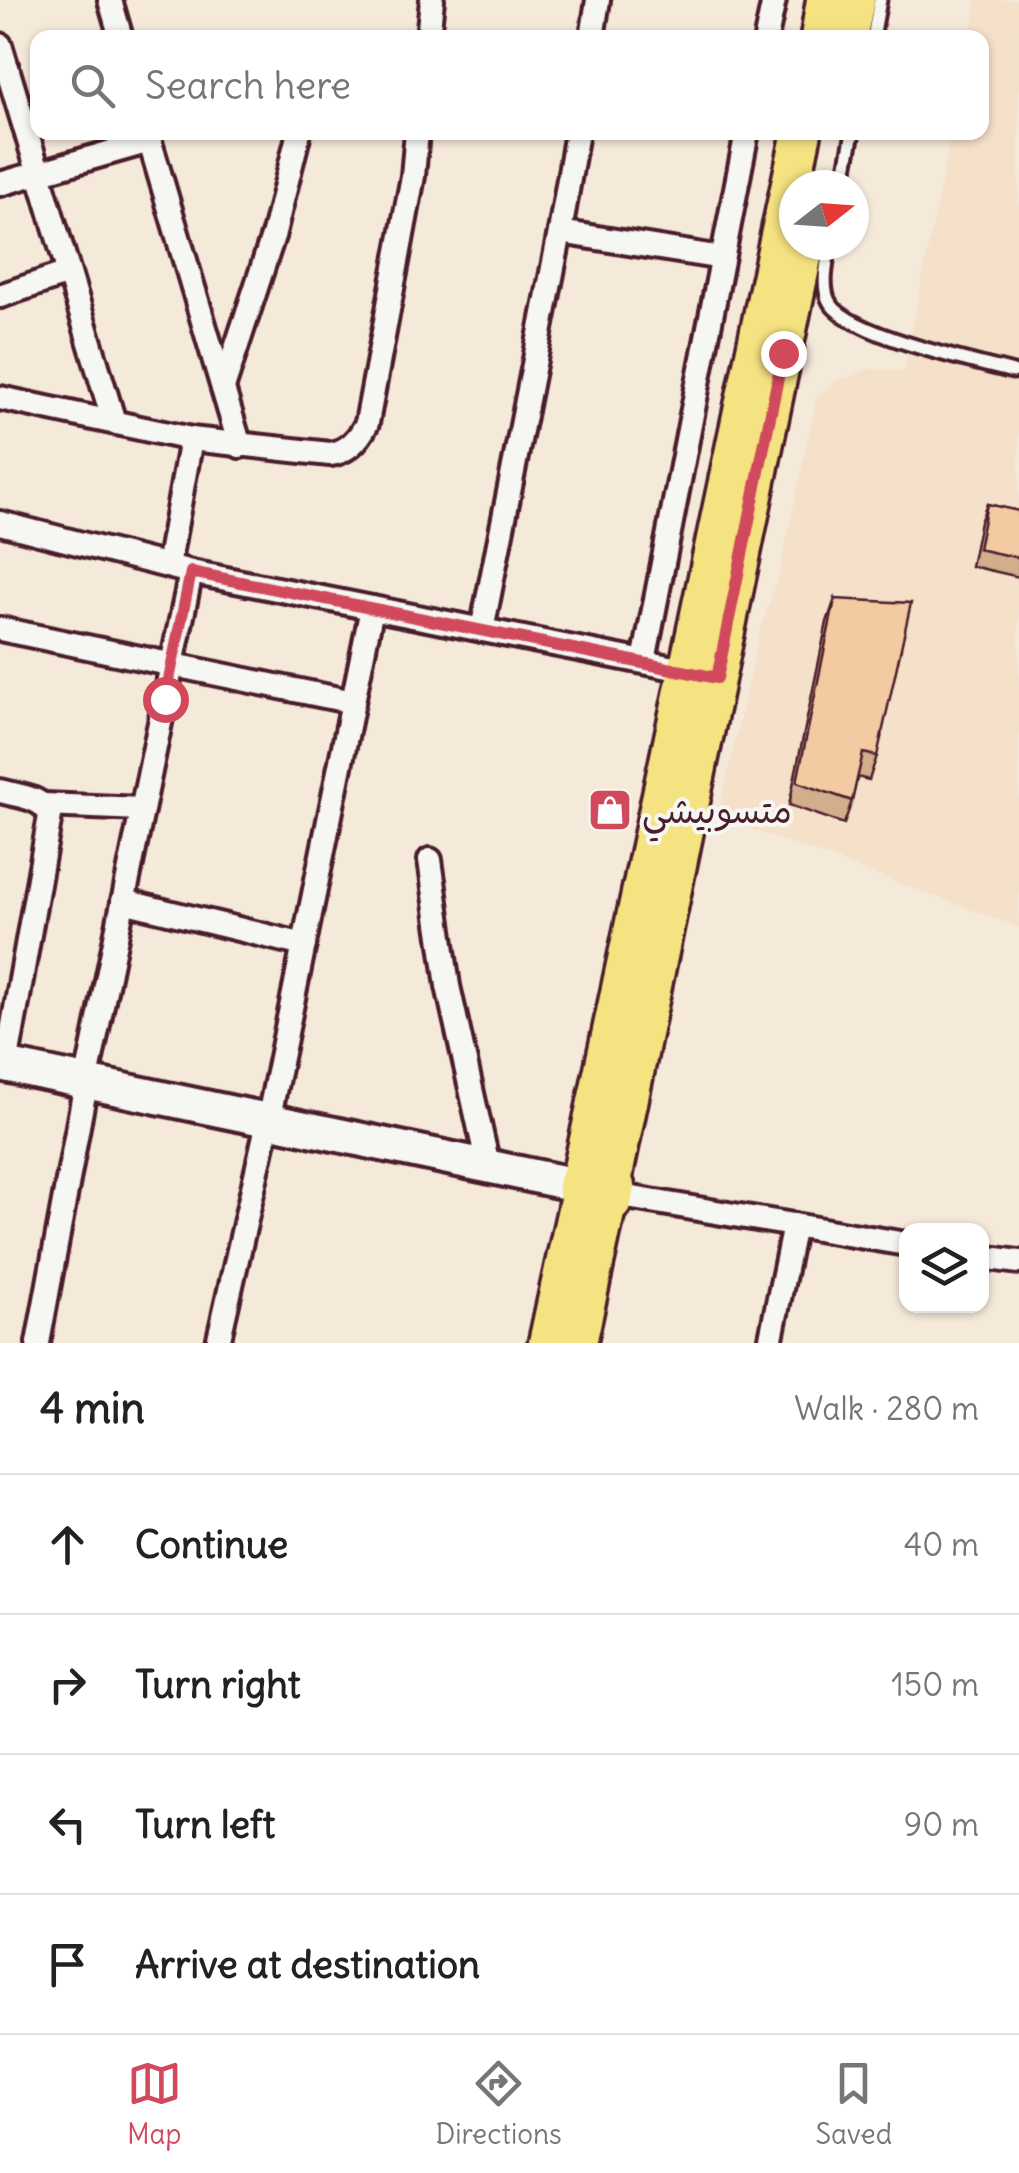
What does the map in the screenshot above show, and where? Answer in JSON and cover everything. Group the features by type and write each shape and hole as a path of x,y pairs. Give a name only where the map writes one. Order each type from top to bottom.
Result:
{"main road":[{"path":"821,30 826,0"},
{"path":"849,30 855,0"},
{"path":"577,1343 595,1191 703,674 801,140"},
{"path":"820,170 826,140"},
{"path":"703,674 801,260"},
{"path":"3,1065 488,1165 595,1191"},
{"path":"548,1343 595,1191"}],"street":[{"path":"110,0 119,30"},
{"path":"429,30 432,0"},
{"path":"593,30 598,0"},
{"path":"768,30 774,0"},
{"path":"0,45 114,422"},
{"path":"0,184 136,140"},
{"path":"149,140 240,446"},
{"path":"223,388 274,233 298,140"},
{"path":"0,398 240,446 336,454 349,447 362,434 366,423 416,140"},
{"path":"482,630 576,140"},
{"path":"644,662 745,140"},
{"path":"560,232 722,258"},
{"path":"0,296 68,272"},
{"path":"38,1343 86,1083 172,662 191,439"},
{"path":"0,523 179,569 703,674"},
{"path":"218,1343 268,1122 372,608"},
{"path":"0,629 353,702"},
{"path":"0,792 44,805 142,809"},
{"path":"3,1065 50,825 49,810 44,805"},
{"path":"430,860 457,1032 488,1165"},
{"path":"123,901 304,945"},
{"path":"595,1191 899,1243"},
{"path":"770,1343 794,1225"},
{"path":"989,1258 1019,1262"}],"lane":[{"path":"874,30 880,0"},
{"path":"845,170 851,140"},
{"path":"828,260 825,284 828,301 837,314 898,342 1013,372"}],"shaded area":[{"path":"977,0 1019,0 1019,927 718,817 760,630 779,575 817,397 837,381 869,369 904,371 950,140 989,140 989,30 971,30"}],"building":[{"path":"987,504 1019,511 1019,558 978,549"},
{"path":"835,599 911,603 877,756 863,753 852,801 797,782"}],"place":[{"name":"متسوبيشي","path":"610,810"}],"route":[{"path":"165,699 191,572 717,678 783,353"}]}
